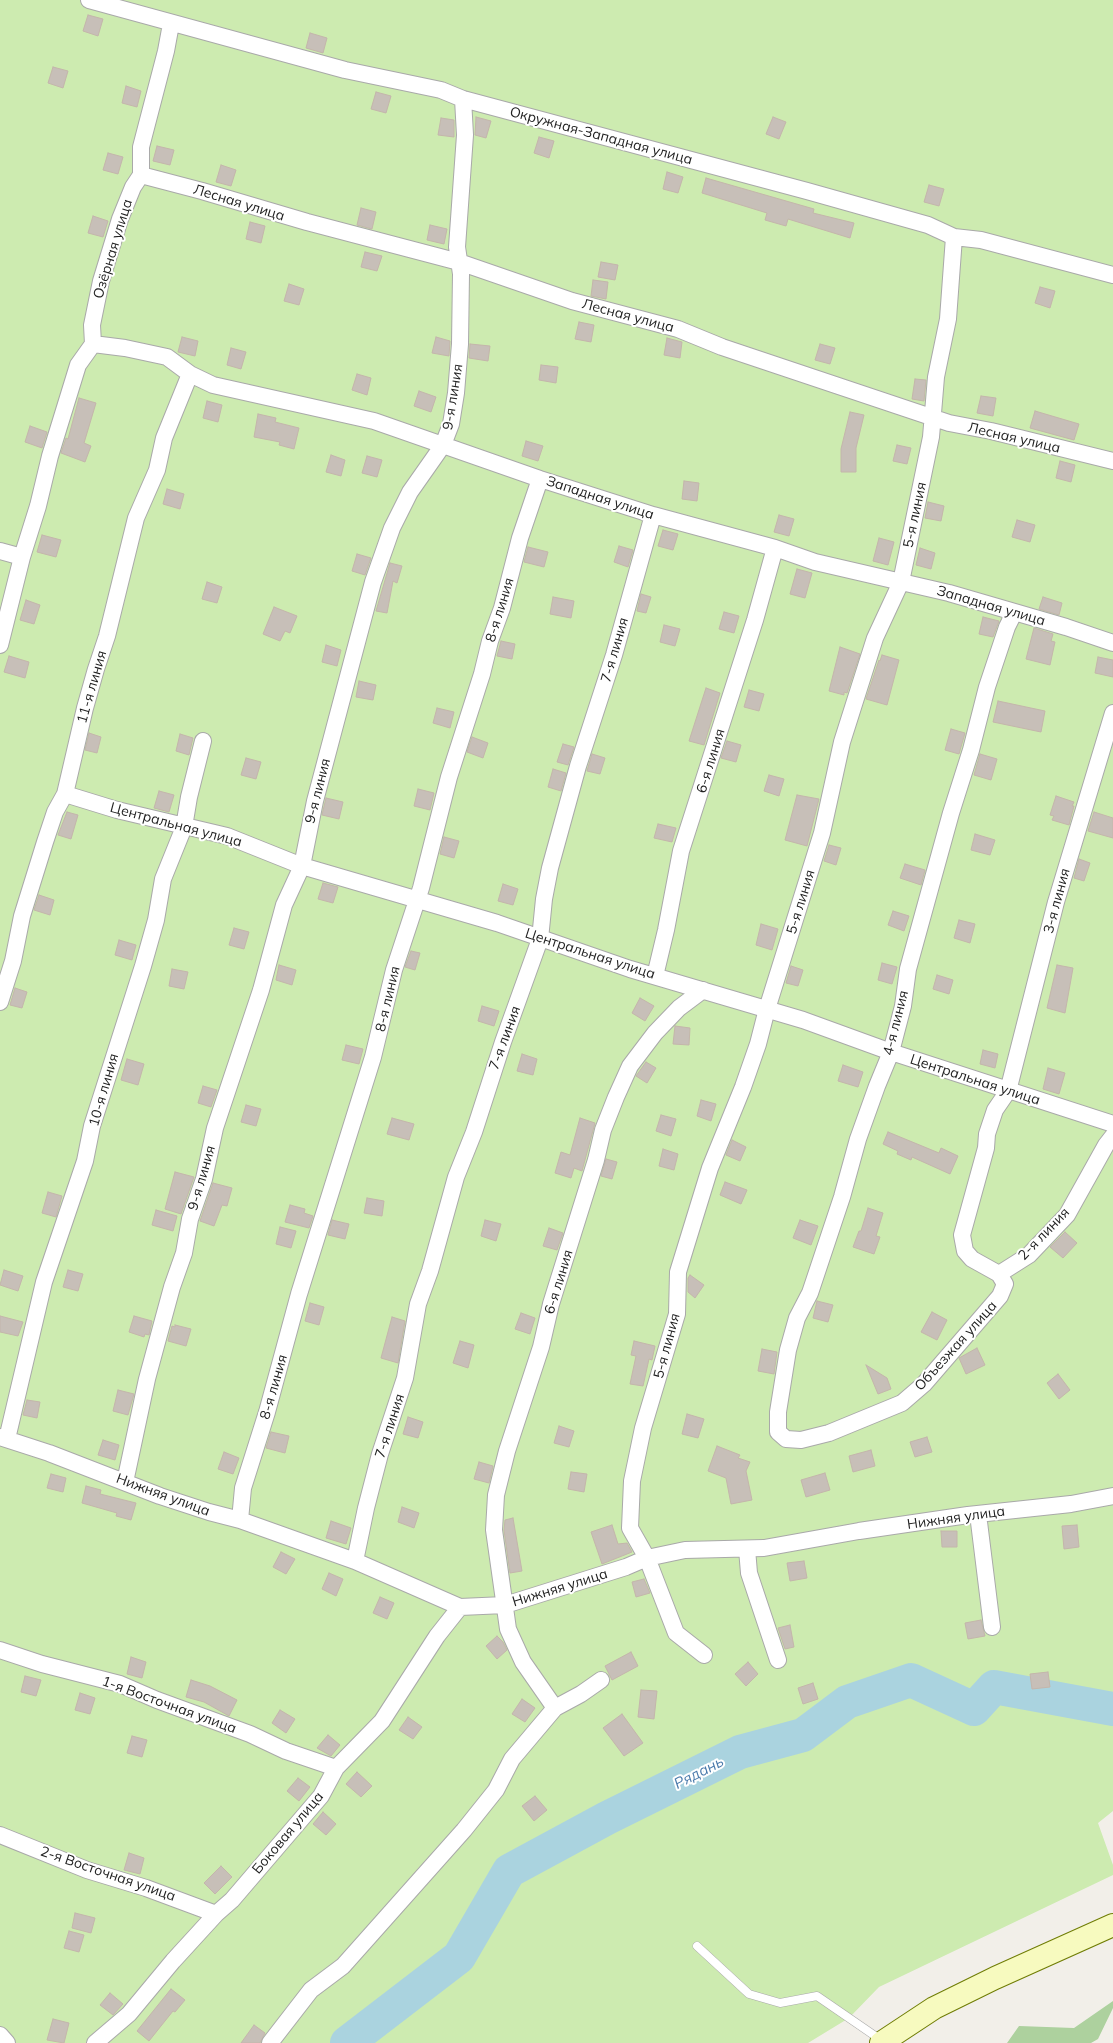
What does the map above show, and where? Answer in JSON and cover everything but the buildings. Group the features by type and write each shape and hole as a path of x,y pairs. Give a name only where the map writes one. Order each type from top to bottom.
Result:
{"street":[{"name":"Окружная-Западная улица","path":"89,0 171,24 346,70 441,90 463,99 928,225 954,237 981,240 1113,275"},
{"name":"Озёрная улица","path":"93,344 92,325 101,281 120,219 133,187 141,176 141,146 166,51 171,24"},
{"name":"9-я линия","path":"125,1482 147,1379 172,1287 184,1254 190,1220 204,1179 215,1128 261,990 284,905 302,866 315,801 373,582 392,528 410,492 443,445 451,424 456,394 460,344 461,274 457,247 465,135 463,99"},
{"name":"Лесная улица","path":"141,176 459,262 572,301 678,329 722,347 949,423 991,430 1113,461"},
{"name":"5-я линия","path":"704,1655 676,1633 647,1558 630,1528 632,1481 643,1428 677,1314 678,1272 710,1168 743,1087 758,1044 822,833 842,742 875,638 901,582 934,418 936,377 948,319 954,237"},
{"name":"Западная улица","path":"93,344 125,348 167,357 190,374 213,385 374,421 540,479 653,515 775,548 815,562 949,593 1066,627 1113,643"},
{"path":"0,645 22,557 69,393 78,366 93,344"},
{"name":"11-я линия","path":"0,1002 13,961 22,916 47,835 55,812 65,794 85,708 108,636 136,518 157,470 164,438 190,374"},
{"name":"8-я линия","path":"240,1520 243,1488 268,1412 299,1294 373,1057 394,970 432,848 449,777 482,674 490,641 502,608 520,538 540,479"},
{"name":"7-я линия","path":"356,1562 366,1508 380,1454 405,1378 418,1304 430,1271 456,1177 474,1132 503,1042 540,939 544,899 550,868 578,766 614,655 634,577 653,515"},
{"name":"6-я линия","path":"655,976 681,851 755,620 775,548"},
{"path":"0,551 22,557"},
{"name":"4-я линия","path":"778,1432 778,1412 783,1377 797,1318 810,1293 842,1198 858,1139 877,1086 892,1052 903,1006 908,969 951,813 971,750 987,687 1007,627 1014,613"},
{"name":"3-я линия","path":"1008,1091 1056,902 1113,713"},
{"name":"10-я линия","path":"3,1438 44,1282 85,1161 92,1126 143,966 156,920 163,879 184,827 188,797 203,741"},
{"name":"Центральная улица","path":"65,794 117,810 227,836 302,866 497,923 655,976 811,1022 892,1052 1113,1124"},
{"name":"6-я линия","path":"555,1708 523,1662 508,1629 494,1530 496,1494 507,1451 541,1347 551,1304 596,1160 603,1130 630,1066 655,1033 679,1008 703,990"},
{"path":"999,1274 972,1259 965,1251 962,1235 986,1148 987,1134 995,1110 1008,1091"},
{"name":"2-я линия","path":"999,1274 1029,1255 1067,1215 1106,1145 1113,1136"},
{"name":"Объезжая улица","path":"778,1432 786,1439 801,1440 829,1432 902,1402 924,1384 1000,1296 1005,1284 999,1274"},
{"name":"Нижняя улица","path":"3,1438 50,1452 176,1502 240,1520 356,1562 460,1607 505,1606 626,1567 647,1558 685,1550 764,1548 859,1531 978,1514 1070,1504 1113,1496"},
{"path":"978,1514 992,1628"},
{"path":"747,1549 749,1572 778,1660"},
{"name":"Боковая улица","path":"95,2043 129,2014 157,1979 216,1914 232,1900 321,1796 336,1768 382,1721 437,1636 460,1607"},
{"name":"1-я Восточная улица","path":"0,1650 42,1664 120,1684 157,1700 234,1727 286,1751 336,1768"},
{"path":"270,2043 312,1990 343,1966 464,1830 496,1790 512,1758 555,1708 581,1694 601,1680"},
{"name":"2-я Восточная улица","path":"0,1836 88,1870 146,1888 216,1914"},
{"path":"882,2042 934,2008 995,1978 1113,1925"},
{"path":"0,2035 7,2043"}],"lane":[{"path":"697,1946 749,1994 780,2003 816,1996 882,2042"}],"green space":[{"path":"0,0 1113,0 1113,1811 1098,1823 1113,1865 1113,1875 879,1987 849,2018 808,2043 0,2043"},
{"path":"1113,2001 1113,2008 1098,2039 1091,2043 1007,2043 1019,2026 1074,2028"}],"waterway":[{"name":"Рядань","path":"347,2043 459,1957 509,1871 607,1818 740,1752 803,1735 847,1702 911,1680 974,1709 994,1687 1113,1709"}]}
